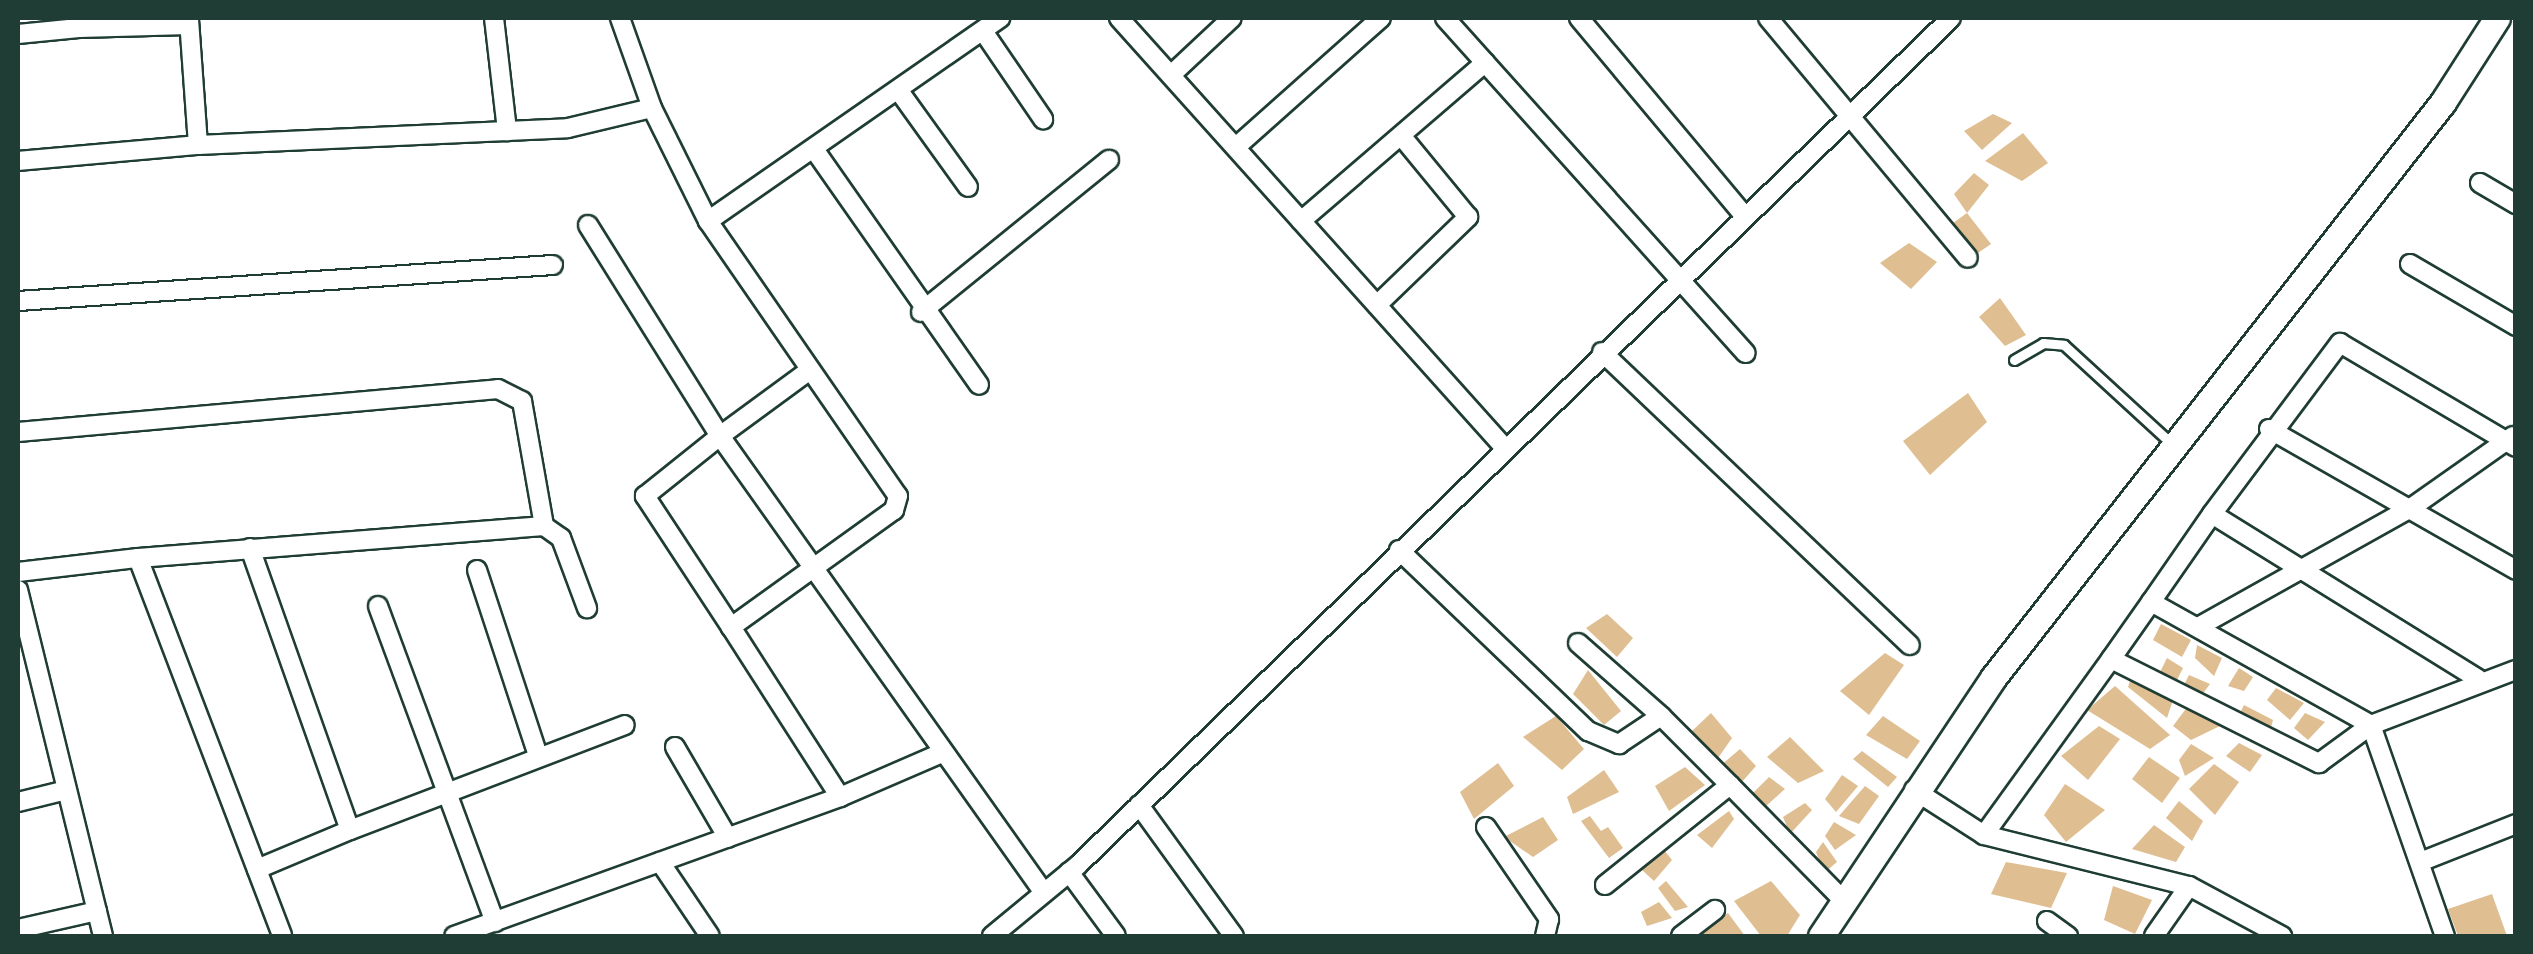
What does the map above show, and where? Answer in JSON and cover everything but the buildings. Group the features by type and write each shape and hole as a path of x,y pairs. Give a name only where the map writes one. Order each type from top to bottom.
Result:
{"street":[{"path":"494,18 506,130"},
{"path":"620,18 652,108 708,221 806,372 898,496 894,510 731,628"},
{"path":"708,221 816,152 1000,18"},
{"path":"1119,18 1505,448"},
{"path":"1171,75 1232,18"},
{"path":"1236,148 1381,18"},
{"path":"1445,18 1746,353"},
{"path":"1579,18 1743,214"},
{"path":"1768,18 1968,258"},
{"path":"996,935 1139,805 1846,114 1951,18"},
{"path":"1821,936 1841,898 1914,790 2443,102 2496,18"},
{"path":"18,34 78,23 189,21 198,145"},
{"path":"983,31 1043,119"},
{"path":"1302,220 1404,138 1486,62"},
{"path":"899,92 968,187"},
{"path":"18,160 198,145 506,130 652,108"},
{"path":"1377,304 1468,217 1404,138"},
{"path":"816,152 922,312 979,385"},
{"path":"922,312 1110,160"},
{"path":"2480,182 2516,204"},
{"path":"588,225 720,436 1044,894"},
{"path":"2410,264 2516,326"},
{"path":"18,300 554,265"},
{"path":"1984,835 2112,659 2268,429 2340,343 2512,441 2412,508 2198,627"},
{"path":"1602,352 1910,645"},
{"path":"806,372 645,496 840,797"},
{"path":"18,432 512,390 524,407 544,526"},
{"path":"2268,429 2516,570"},
{"path":"2212,514 2478,679"},
{"path":"18,572 250,548 544,526 562,538 588,608"},
{"path":"250,548 350,830"},
{"path":"1399,550 1604,742 1632,740 1661,716"},
{"path":"138,558 282,936"},
{"path":"477,570 538,756"},
{"path":"18,590 21,627 104,936"},
{"path":"2151,602 2371,726 2445,936"},
{"path":"378,606 495,922"},
{"path":"1578,643 1661,716 1841,898"},
{"path":"2112,659 2306,761 2329,760 2371,726 2478,679 2516,670"},
{"path":"256,869 444,790 625,725"},
{"path":"675,747 728,838"},
{"path":"454,936 840,797 944,752"},
{"path":"1605,886 1730,785"},
{"path":"18,802 66,790"},
{"path":"1914,790 1984,835 2189,886 2282,936"},
{"path":"1139,805 1234,936"},
{"path":"2420,862 2516,824"},
{"path":"1486,827 1549,919 1545,936"},
{"path":"660,862 710,936"},
{"path":"1069,872 1116,936"},
{"path":"2154,936 2189,886"},
{"path":"1681,936 1715,910"},
{"path":"18,929 97,911"},
{"path":"2047,922 2068,936"}],"lane":[{"path":"2014,360 2043,343 2064,345 2176,447"}]}
